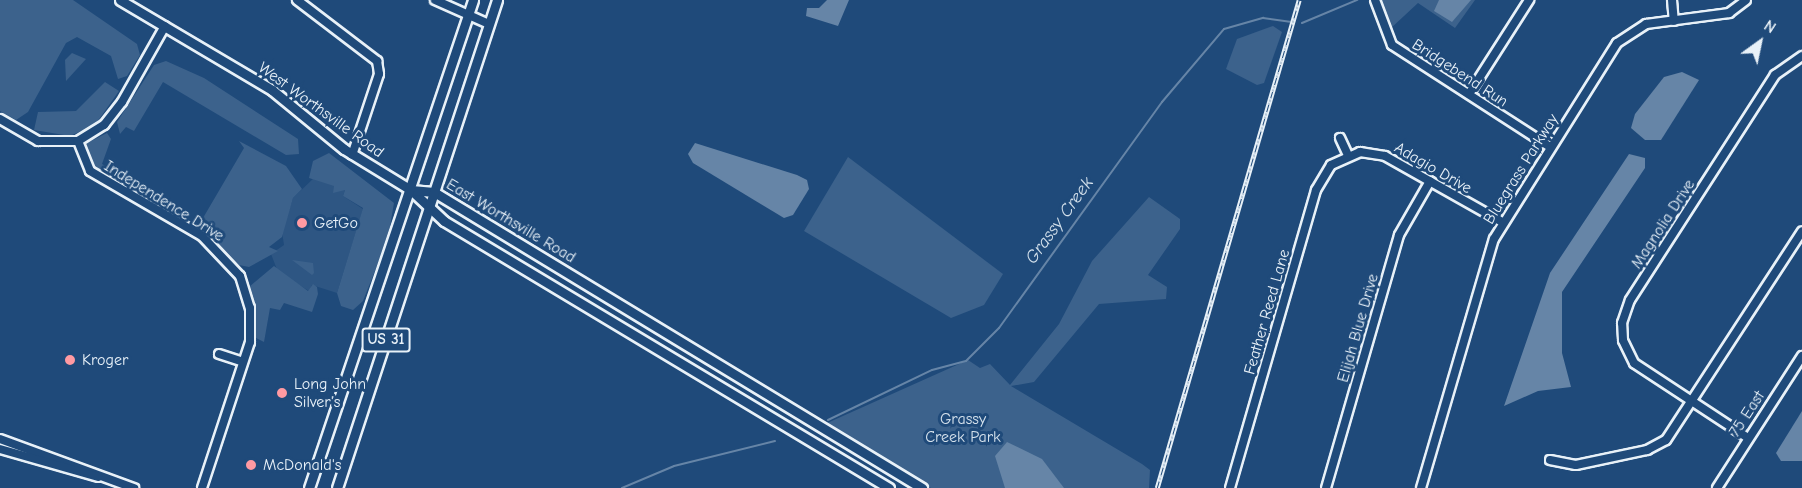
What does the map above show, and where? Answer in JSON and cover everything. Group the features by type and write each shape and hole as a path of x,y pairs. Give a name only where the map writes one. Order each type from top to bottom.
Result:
{"main road":[{"name":"West Worthsville Road","path":"120,0 273,90 352,155 411,190"},
{"name":"US 31","path":"309,488 473,0"},
{"name":"US 31","path":"338,488 497,0"},
{"name":"East Worthsville Road","path":"411,190 434,192 922,488"},
{"name":"East Worthsville Road","path":"411,190 428,211 889,488"}],"street":[{"path":"297,0 377,61 379,74 352,155"},
{"path":"435,0 489,24"},
{"path":"1469,94 1529,0"},
{"path":"1672,0 1674,21"},
{"name":"Bluegrass Parkway","path":"1421,488 1502,222 1621,39 1646,24 1729,13 1746,0"},
{"name":"Bridgebend Run","path":"1375,3 1392,45 1550,147"},
{"path":"0,119 38,141 78,141 104,125 122,102 165,26"},
{"name":"Magnolia Drive","path":"1748,438 1634,363 1623,340 1625,311 1774,75 1802,56"},
{"path":"1340,138 1348,155"},
{"name":"Independence Drive","path":"78,141 90,171 202,236 228,258 250,308 243,362 202,488"},
{"name":"Adagio Drive","path":"1348,155 1385,156 1502,222"},
{"name":"Feather Reed Lane","path":"1230,488 1316,190 1326,170 1348,155"},
{"name":"Elijah Blue Drive","path":"1326,488 1399,236 1430,181"},
{"path":"1550,460 1576,465 1653,449 1671,436 1802,231"},
{"path":"219,354 243,362"},
{"name":"75 East","path":"1717,488 1802,356"},
{"path":"0,439 134,488"},
{"path":"0,449 102,477"}],"shaded area":[{"path":"827,0 849,0 838,26 806,16 807,8 819,8"},
{"path":"1439,0 1471,0 1452,22 1434,11"},
{"path":"1682,72 1699,80 1661,140 1645,140 1631,128 1635,114 1664,77"},
{"path":"695,143 797,175 807,180 809,189 793,215 784,218 693,163 688,154"},
{"path":"1629,154 1645,158 1645,168 1562,292 1562,353 1571,387 1538,391 1504,406 1550,273"},
{"path":"316,176 345,190 343,196 363,209 337,293 312,285 309,291 278,272 271,254 284,245 282,232 293,198"},
{"path":"1802,411 1802,461 1781,461 1776,453"},
{"path":"1007,442 1042,459 1064,488 1005,488 995,456"}],"green space":[{"path":"0,0 73,0 137,44 140,55 127,76 118,79 111,56 77,37 66,43 28,112 16,120 0,111"},
{"path":"1380,0 1475,0 1455,28 1418,3 1390,29"},
{"path":"1273,26 1282,32 1264,83 1257,85 1226,69 1237,39"},
{"path":"72,53 86,59 66,81 65,60"},
{"path":"166,61 204,78 298,139 299,154 286,155 163,82 134,131 126,127 120,134 117,122 154,65"},
{"path":"105,82 119,91 95,125 70,136 34,130 38,112 76,111"},
{"path":"107,133 111,139 102,164 138,185 141,181 152,188 151,193 181,212 188,210 184,214 172,213 93,166 85,144"},
{"path":"239,141 286,166 302,189 293,198 282,237 269,247 278,251 249,267 239,265 196,227 196,216 203,218 244,148"},
{"path":"329,153 394,203 388,238 363,301 353,310 341,306 337,293 363,208 343,196 345,190 333,193 334,186 309,178 313,161"},
{"path":"848,157 1003,274 984,305 951,318 804,231"},
{"name":"Grassy Creek Park","path":"1149,197 1180,219 1180,229 1148,275 1167,287 1166,299 1099,304 1034,382 1011,386 1142,464 1150,470 1149,488 931,488 825,424 968,360 980,368 990,364 1010,385 1059,324 1092,261"},
{"path":"292,260 313,263 314,273 312,275"},
{"path":"274,266 308,291 313,284 317,287 318,294 312,312 284,303 280,310 270,308 264,342 256,338 249,287"}],"waterway":[{"name":"Grassy Creek","path":"1302,23 1357,0"},
{"name":"Grassy Creek","path":"828,420 932,370 966,361 999,328 1162,102 1224,29 1263,18 1290,22"},
{"name":"Grassy Creek","path":"622,488 674,466 775,441"}],"railway":[{"path":"1157,488 1299,0"}],"place":[{"name":"GetGo","path":"302,223"},
{"name":"Kroger","path":"70,360"},
{"name":"Long John Silver's","path":"282,393"},
{"name":"McDonald's","path":"251,465"}]}
